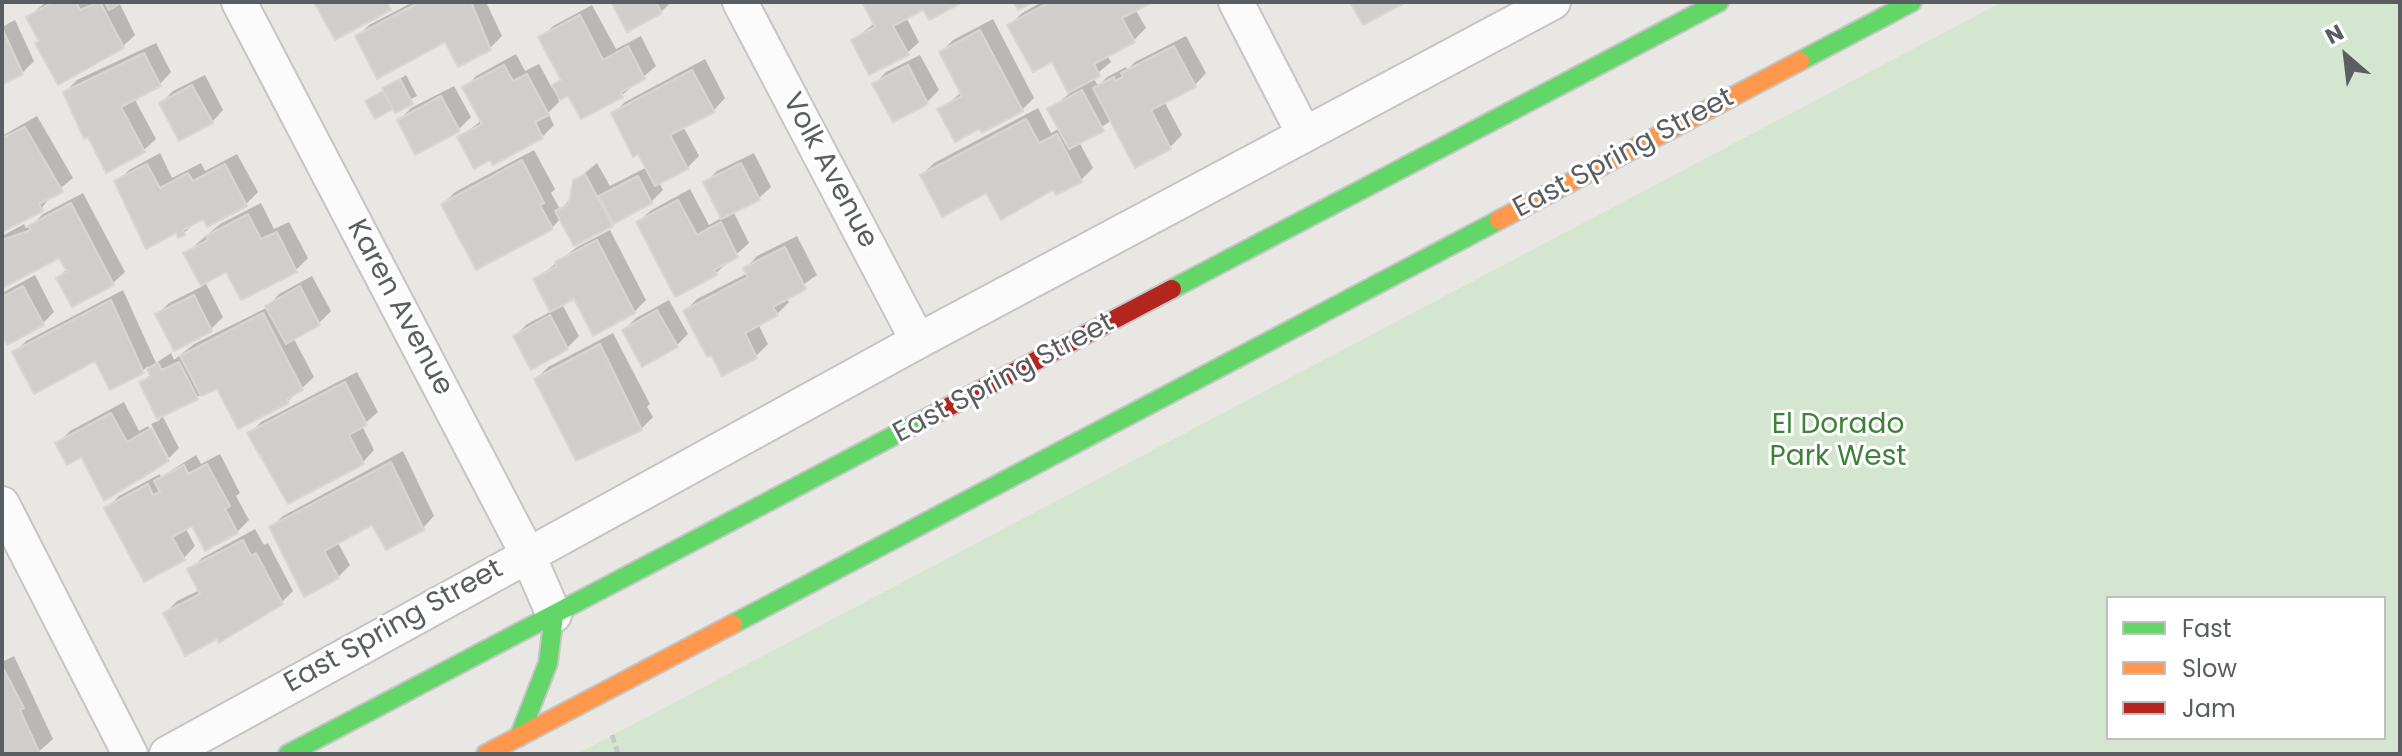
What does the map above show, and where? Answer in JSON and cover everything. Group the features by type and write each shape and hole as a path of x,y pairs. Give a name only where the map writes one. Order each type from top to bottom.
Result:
{"main road":[{"name":"East Spring Street","path":"288,754 1719,2"},
{"name":"East Spring Street","path":"486,754 1912,2"},
{"path":"519,737 548,663 554,615"}],"street":[{"name":"Karen Avenue","path":"239,2 527,553 554,615"},
{"name":"Volk Avenue","path":"740,2 918,341"},
{"path":"1236,2 1304,134"},
{"name":"East Spring Street","path":"167,754 527,553 1553,2"},
{"path":"2,504 130,754"}],"green space":[{"name":"El Dorado Park West","path":"2002,2 2400,2 2400,754 577,754"}],"building":[{"path":"53,2 76,2 80,10 100,2 124,48 58,85 35,43 39,41 26,17"},
{"path":"105,2 123,2 109,10"},
{"path":"314,2 393,2 388,4 391,10 335,40"},
{"path":"420,2 471,2 491,50 458,67 445,42 377,79 355,36"},
{"path":"611,2 656,2 662,13 627,32"},
{"path":"862,2 961,3 929,20 923,10 893,26 909,55 869,75 851,40 875,27"},
{"path":"1014,2 1033,2 1018,10"},
{"path":"1050,2 1151,3 1122,18 1135,42 1094,64 1100,76 1068,93 1052,62 1033,72 1007,25"},
{"path":"1350,2 1406,2 1363,25"},
{"path":"580,15 603,60 628,46 645,79 621,92 623,97 581,119 568,96 560,100 552,85 561,80 538,37"},
{"path":"980,30 1023,111 982,133 979,129 955,142 937,109 962,96 939,52"},
{"path":"2,31 23,74 2,85"},
{"path":"1174,46 1196,87 1151,110 1171,149 1135,168 1093,88 1114,77 1115,81 1123,77 1121,73"},
{"path":"144,53 161,86 121,107 145,152 106,173 88,137 84,139 63,92"},
{"path":"504,65 513,81 527,74 549,115 535,122 543,138 493,165 490,160 474,169 457,137 482,124 462,87"},
{"path":"908,65 928,104 893,122 872,84"},
{"path":"692,70 715,112 670,135 688,169 655,186 638,154 633,157 611,113"},
{"path":"400,79 413,104 395,113 382,88"},
{"path":"192,85 213,123 179,141 159,103"},
{"path":"1082,90 1104,131 1069,149 1047,109"},
{"path":"383,91 393,109 375,119 365,101"},
{"path":"441,96 460,131 415,155 397,120"},
{"path":"1026,119 1039,143 1057,134 1082,182 1056,195 1053,190 1001,220 986,193 942,217 920,175"},
{"path":"25,127 63,192 39,204 43,211 2,232 2,138"},
{"path":"522,160 544,203 540,205 553,229 476,270 441,204"},
{"path":"741,163 760,200 721,219 703,182"},
{"path":"147,164 160,188 188,173 193,181 225,164 247,206 207,227 203,219 183,230 185,235 178,238 176,233 146,249 114,181"},
{"path":"585,174 613,226 574,246 555,211 569,204 573,180"},
{"path":"638,176 652,203 613,224 599,196"},
{"path":"678,200 697,235 721,222 738,257 714,270 717,275 675,297 636,222"},
{"path":"71,203 114,285 72,307 56,278 67,272 59,258 2,288 2,240 31,230 28,226"},
{"path":"248,214 261,239 277,232 297,272 241,300 226,272 201,286 183,253 208,240 206,236"},
{"path":"597,240 635,313 593,336 574,299 550,312 533,279 557,266 555,262"},
{"path":"785,247 806,289 773,307 778,315 745,333 757,358 722,376 712,356 707,357 683,311 748,277 743,268"},
{"path":"23,286 44,325 7,345 2,334 2,297"},
{"path":"300,286 320,325 286,344 265,306"},
{"path":"194,295 212,331 174,351 155,314"},
{"path":"111,300 144,373 110,390 95,361 34,394 12,352"},
{"path":"657,310 678,347 642,367 622,330"},
{"path":"263,313 303,390 287,399 289,403 238,429 217,389 201,396 180,356"},
{"path":"550,315 568,349 531,370 513,336"},
{"path":"600,344 642,430 576,461 534,379"},
{"path":"179,362 198,399 157,419 139,382 151,377 147,369 158,363 162,370"},
{"path":"345,382 367,425 349,435 364,464 288,504 247,433"},
{"path":"111,413 127,442 151,428 169,461 104,501 81,457 67,465 55,443"},
{"path":"391,462 424,530 386,550 372,525 324,551 339,578 304,597 269,527"},
{"path":"207,464 230,506 225,509 238,533 205,551 192,526 172,537 185,560 144,582 104,508 148,484 153,495 160,492 154,481 184,465 188,474"},
{"path":"243,540 251,556 256,553 283,604 219,643 217,639 185,656 163,613 200,594 187,569"},
{"path":"2,666 24,708 20,710 40,754 2,754"}],"traffic: fast":[{"path":"1172,289 1719,2"},
{"path":"1800,61 1912,2"},
{"path":"733,624 1499,220"},
{"path":"288,754 935,414"},
{"path":"519,737 548,663 554,615"}],"traffic: slow":[{"path":"1499,220 1800,61"},
{"path":"486,754 733,624"}],"traffic: jam":[{"path":"935,414 1172,289"}]}
